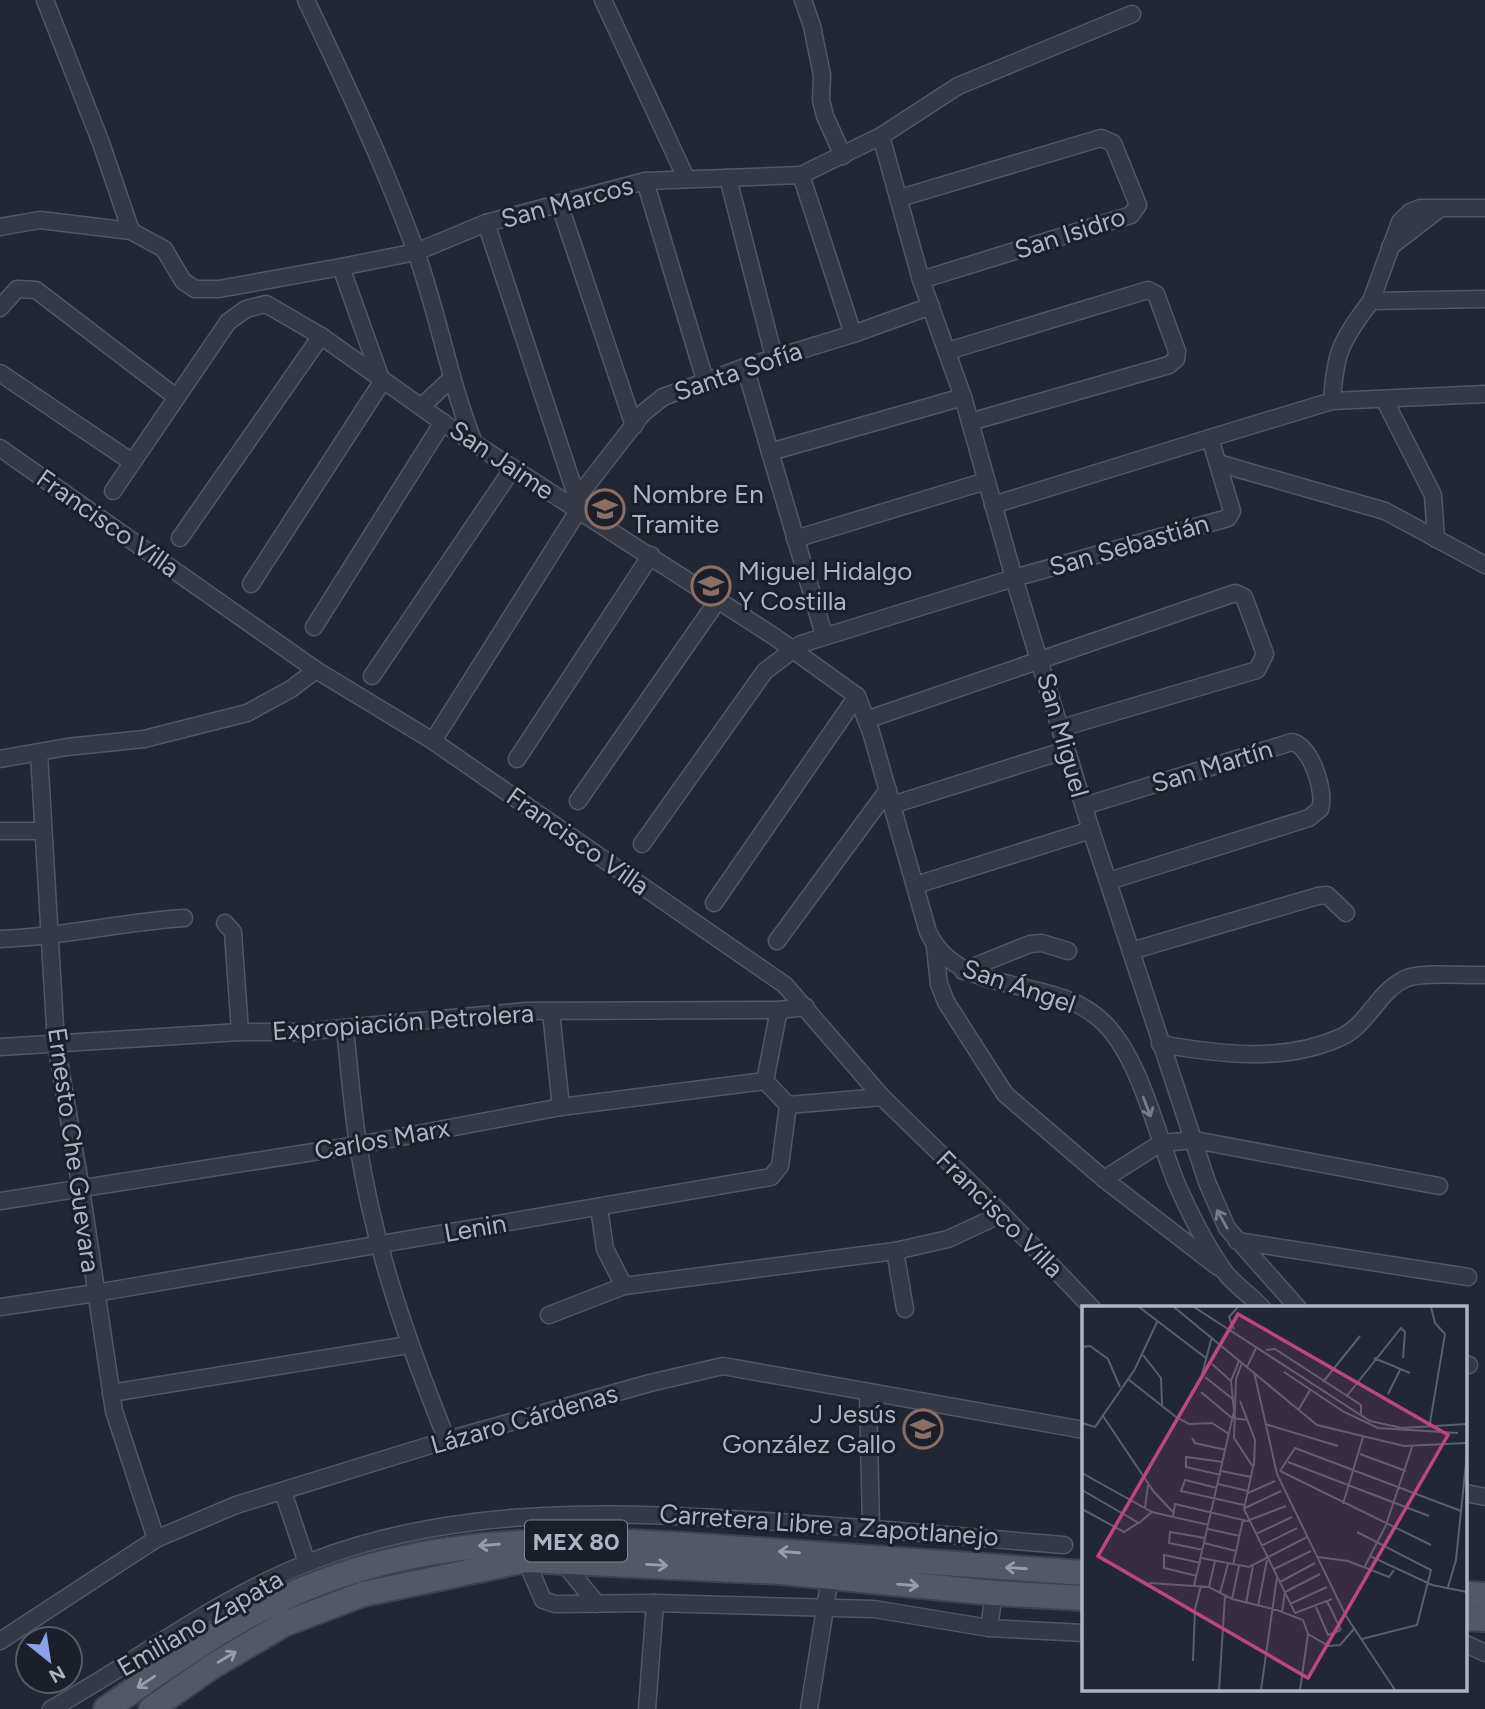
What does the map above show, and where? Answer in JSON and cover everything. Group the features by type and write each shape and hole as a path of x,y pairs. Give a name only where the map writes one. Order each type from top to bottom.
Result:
{"main road":[{"name":"Carretera Libre a Zapotlanejo","path":"106,1709 214,1636 266,1606 320,1582 456,1548 529,1541 631,1541 1082,1573"},
{"name":"Carretera Libre a Zapotlanejo","path":"150,1709 211,1667 284,1624 363,1594 526,1560 830,1577 994,1593 1082,1598"}],"street":[{"path":"45,0 101,143 131,231"},
{"path":"306,0 351,92 416,252 452,379 474,443"},
{"path":"603,0 686,178"},
{"path":"803,0 812,26 822,75 821,100 825,116 843,156"},
{"name":"San Marcos","path":"0,227 40,220 131,231 164,249 183,281 195,289 219,289 341,267 416,252 486,223 645,181 801,175 881,136 958,86 1132,14"},
{"name":"San Miguel","path":"881,136 921,280 963,397 1066,750 1160,1044 1195,1140 1216,1208 1237,1241 1296,1306"},
{"name":"San Isidro","path":"900,198 1105,138 1113,143 1138,205 1131,215 921,280"},
{"path":"801,175 853,334"},
{"path":"728,178 774,357"},
{"path":"645,181 705,380"},
{"path":"559,203 634,426"},
{"path":"1332,401 1335,366 1342,340 1371,301 1400,222 1410,212 1420,208 1438,211 1485,208"},
{"path":"486,223 577,504"},
{"path":"251,584 382,382 341,267"},
{"path":"0,308 17,289 36,290 176,397 113,491"},
{"path":"948,351 1148,290 1156,294 1177,351 1176,359 1169,365 970,422"},
{"path":"1371,301 1485,299"},
{"name":"San Jaime","path":"176,397 228,322 246,309 266,304 321,336 382,382 422,406 474,443 577,504 775,637 791,651"},
{"name":"Santa Sofía","path":"433,741 577,504 651,405 663,397 705,380 853,334 931,306"},
{"path":"180,538 321,336"},
{"path":"745,366 824,635"},
{"path":"0,373 132,462"},
{"path":"422,406 452,379"},
{"path":"993,505 1332,401 1485,394"},
{"path":"770,452 963,397"},
{"path":"1384,399 1433,495 1436,539"},
{"path":"314,627 443,422"},
{"name":"San Sebastián","path":"642,844 765,671 791,651 824,635 1227,518 1232,508 1210,438"},
{"name":"Francisco Villa","path":"0,448 316,670 433,741 785,985 881,1097 1002,1214 1090,1306"},
{"path":"1218,463 1385,511 1485,565"},
{"path":"372,676 513,468"},
{"path":"795,539 986,481"},
{"path":"517,759 651,555"},
{"path":"866,720 1236,593 1245,599 1265,654 1257,670 1061,728"},
{"path":"578,801 718,600"},
{"path":"714,904 857,696 791,651"},
{"path":"0,759 66,747 144,739 247,713 291,689 316,670"},
{"name":"San Ángel","path":"857,696 890,798 928,932 935,947 939,984 946,1002 994,1081 1044,1129 1226,1273 1260,1306"},
{"name":"San Martín","path":"1084,806 1292,742 1301,745 1308,754 1322,797 1320,809 1309,818 1108,881"},
{"path":"778,941 890,798 1066,750"},
{"name":"Ernesto Che Guevara","path":"39,753 41,831 51,937 56,1044 114,1411 156,1539"},
{"path":"916,885 1091,830"},
{"path":"0,831 41,831"},
{"path":"1131,951 1318,896 1327,895 1346,913"},
{"path":"0,939 51,937 135,921 184,918"},
{"path":"225,923 233,932 240,1032"},
{"path":"963,971 1030,944 1042,943 1068,951"},
{"name":"San Ángel","path":"935,947 963,971 1065,998 1093,1013 1122,1043 1177,1185 1226,1273"},
{"path":"1160,1044 1202,1052 1286,1053 1338,1039 1357,1028 1389,989 1408,977 1485,975"},
{"name":"Expropiación Petrolera","path":"0,1047 345,1027 526,1011 779,1010 806,1007"},
{"path":"779,1010 765,1080 788,1105 881,1097"},
{"path":"551,1012 561,1107"},
{"path":"345,1027 358,1145 379,1245 408,1345 447,1440"},
{"name":"Carlos Marx","path":"0,1201 358,1145 561,1107 765,1080"},
{"name":"Lenin","path":"0,1307 96,1293 771,1177 780,1166 788,1105"},
{"path":"1104,1179 1161,1143 1195,1140 1439,1186"},
{"path":"599,1208 605,1249 624,1286"},
{"path":"548,1315 624,1286 895,1251 948,1239 1002,1214"},
{"path":"1237,1241 1468,1277"},
{"path":"895,1251 905,1309"},
{"path":"111,1393 408,1345"},
{"name":"Lázaro Cárdenas","path":"0,1641 156,1539 236,1505 447,1440 650,1383 723,1366 803,1378 868,1393 1082,1430"},
{"path":"868,1393 871,1528"},
{"path":"283,1492 307,1563"},
{"name":"Emiliano Zapata","path":"51,1709 206,1613 307,1563 393,1536 546,1517 622,1514 700,1516 1064,1545"},
{"path":"526,1560 543,1600 555,1605 655,1602 874,1609 989,1628 1082,1633"},
{"path":"561,1560 597,1604"},
{"path":"809,1709 830,1577"},
{"path":"874,1609 876,1582"},
{"path":"989,1628 994,1593"},
{"path":"648,1709 655,1602"},
{"path":"1468,1645 1485,1653"}],"place":[{"name":"Nombre En Tramite","path":"605,509"},
{"name":"Miguel Hidalgo Y Costilla","path":"711,586"},
{"name":"J Jesús González Gallo","path":"923,1429"}]}
